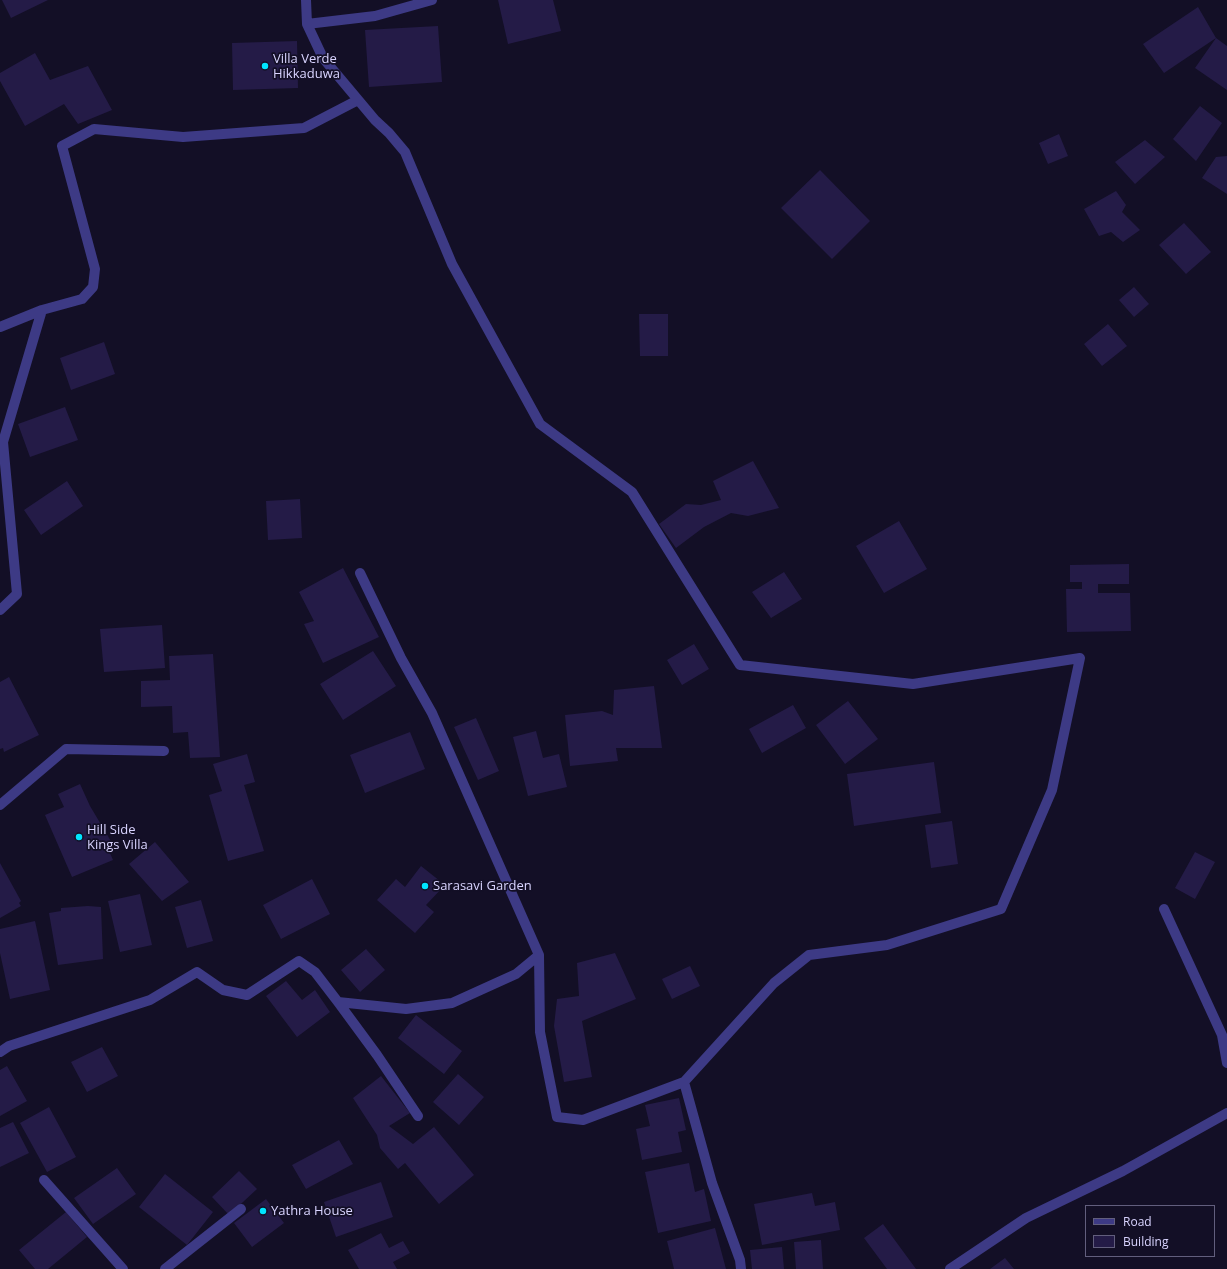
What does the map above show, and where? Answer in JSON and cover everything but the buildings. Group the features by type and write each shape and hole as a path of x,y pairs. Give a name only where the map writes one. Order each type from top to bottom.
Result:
{"street":[{"path":"306,0 307,24 323,58 404,152 452,264 540,424 632,492 740,665 913,684 1080,658 1052,790 1001,909 887,946 809,955 774,983 684,1082 583,1120 557,1117 540,1032 538,955 432,713 401,658 360,573"},
{"path":"307,24 375,16 432,0"},
{"path":"0,328 42,310 82,299 93,287 95,269 62,146 94,129 183,137 304,128 358,100"},
{"path":"0,610 17,594 3,442 42,310"},
{"path":"0,804 66,749 164,751"},
{"path":"1164,909 1222,1035 1227,1063"},
{"path":"338,1002 406,1009 452,1003 516,974 538,955"},
{"path":"0,1052 9,1046 150,1000 197,972 223,990 247,995 299,961 315,972 377,1055 418,1116"},
{"path":"684,1082 712,1183 740,1260 741,1269"},
{"path":"950,1269 1026,1218 1123,1171 1227,1113"},
{"path":"44,1180 123,1269"},
{"path":"165,1269 241,1209"}],"place":[{"name":"Villa Verde Hikkaduwa","path":"265,66"},
{"name":"Hill Side Kings Villa","path":"79,837"},
{"name":"Sarasavi Garden","path":"425,886"},
{"name":"Yathra House","path":"263,1211"}]}
